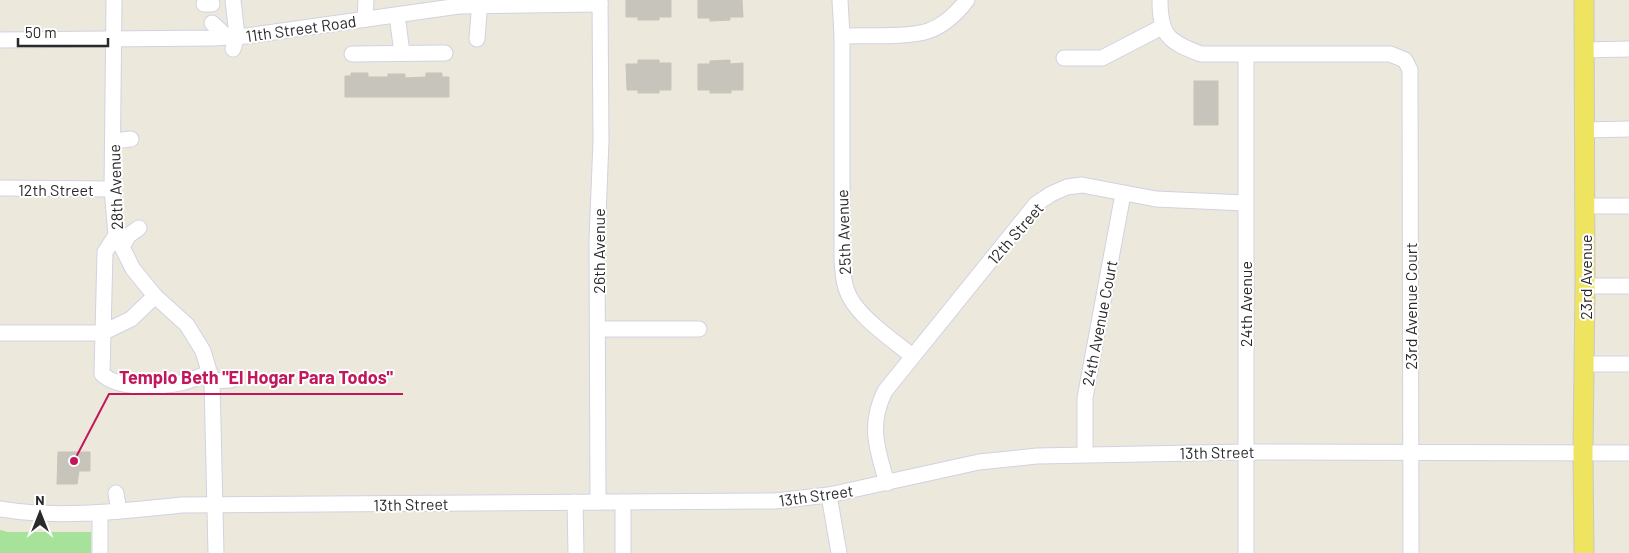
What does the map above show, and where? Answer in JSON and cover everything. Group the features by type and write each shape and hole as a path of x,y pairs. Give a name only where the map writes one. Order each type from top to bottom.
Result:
{"main road":[{"name":"23rd Avenue","path":"1584,0 1584,553"}],"street":[{"name":"28th Avenue","path":"114,0 112,188 119,241 133,269 155,296 187,326 203,351 211,377 216,553"},
{"path":"224,39 233,0"},
{"path":"344,12 364,20 366,0"},
{"name":"25th Avenue","path":"840,0 842,36 842,261 844,279 847,291 857,309 912,356"},
{"path":"842,36 928,32 951,18 967,0"},
{"path":"1160,0 1162,27 1171,39 1181,47 1201,54 1246,55"},
{"name":"11th Street Road","path":"0,40 224,39 397,15 419,6 455,3 600,2"},
{"name":"26th Avenue","path":"598,502 593,346 598,329 594,164 600,2"},
{"path":"477,39 480,3"},
{"path":"397,15 402,53"},
{"path":"1064,58 1102,58 1162,27"},
{"path":"1583,50 1629,49"},
{"path":"352,54 445,53"},
{"name":"23rd Avenue Court","path":"1246,55 1390,54 1405,60 1410,70 1411,553"},
{"name":"24th Avenue","path":"1246,55 1246,553"},
{"path":"1584,130 1629,130"},
{"path":"113,141 131,139"},
{"name":"12th Street","path":"912,356 1036,204 1067,187 1082,185 1123,194 1156,198 1245,203"},
{"name":"12th Street","path":"0,188 112,188"},
{"name":"24th Avenue Court","path":"1084,454 1085,398 1123,194"},
{"path":"1585,206 1629,206"},
{"path":"139,228 105,252 102,374 116,383 153,387 211,377 231,380"},
{"path":"1585,286 1629,286"},
{"path":"0,333 102,333 131,319 155,296"},
{"path":"598,329 699,329"},
{"path":"887,483 878,454 876,414 885,390 912,356"},
{"path":"1584,364 1629,364"},
{"name":"13th Street","path":"0,509 49,514 100,513 182,505 775,501 829,495 979,462 1037,456 1246,452 1629,453"},
{"path":"116,493 119,511"},
{"path":"829,495 839,553"},
{"path":"575,502 576,553"},
{"path":"623,502 623,553"},
{"path":"100,513 100,553"}],"green space":[{"path":"0,530 8,532 91,532 91,553 0,553"}],"building":[{"path":"626,0 671,0 671,17 659,17 659,20 638,20 638,17 626,17"},
{"path":"698,0 742,0 743,17 730,17 730,20 710,21 710,18 698,18"},
{"path":"638,60 659,60 659,63 671,63 671,90 659,90 659,93 638,93 638,90 627,90 626,64 638,64"},
{"path":"730,60 730,64 743,63 743,90 731,90 731,93 710,93 710,90 698,90 698,64"},
{"path":"351,73 368,73 368,77 388,77 388,74 405,74 405,78 426,77 426,73 442,73 442,77 449,77 449,97 345,97 345,76 351,76"},
{"path":"1194,81 1218,81 1218,125 1194,125"},
{"path":"58,452 90,452 90,471 79,471 77,484 57,484"}],"place":[{"name":"Templo Beth \"El Hogar Para Todos\"","path":"74,461"}]}
